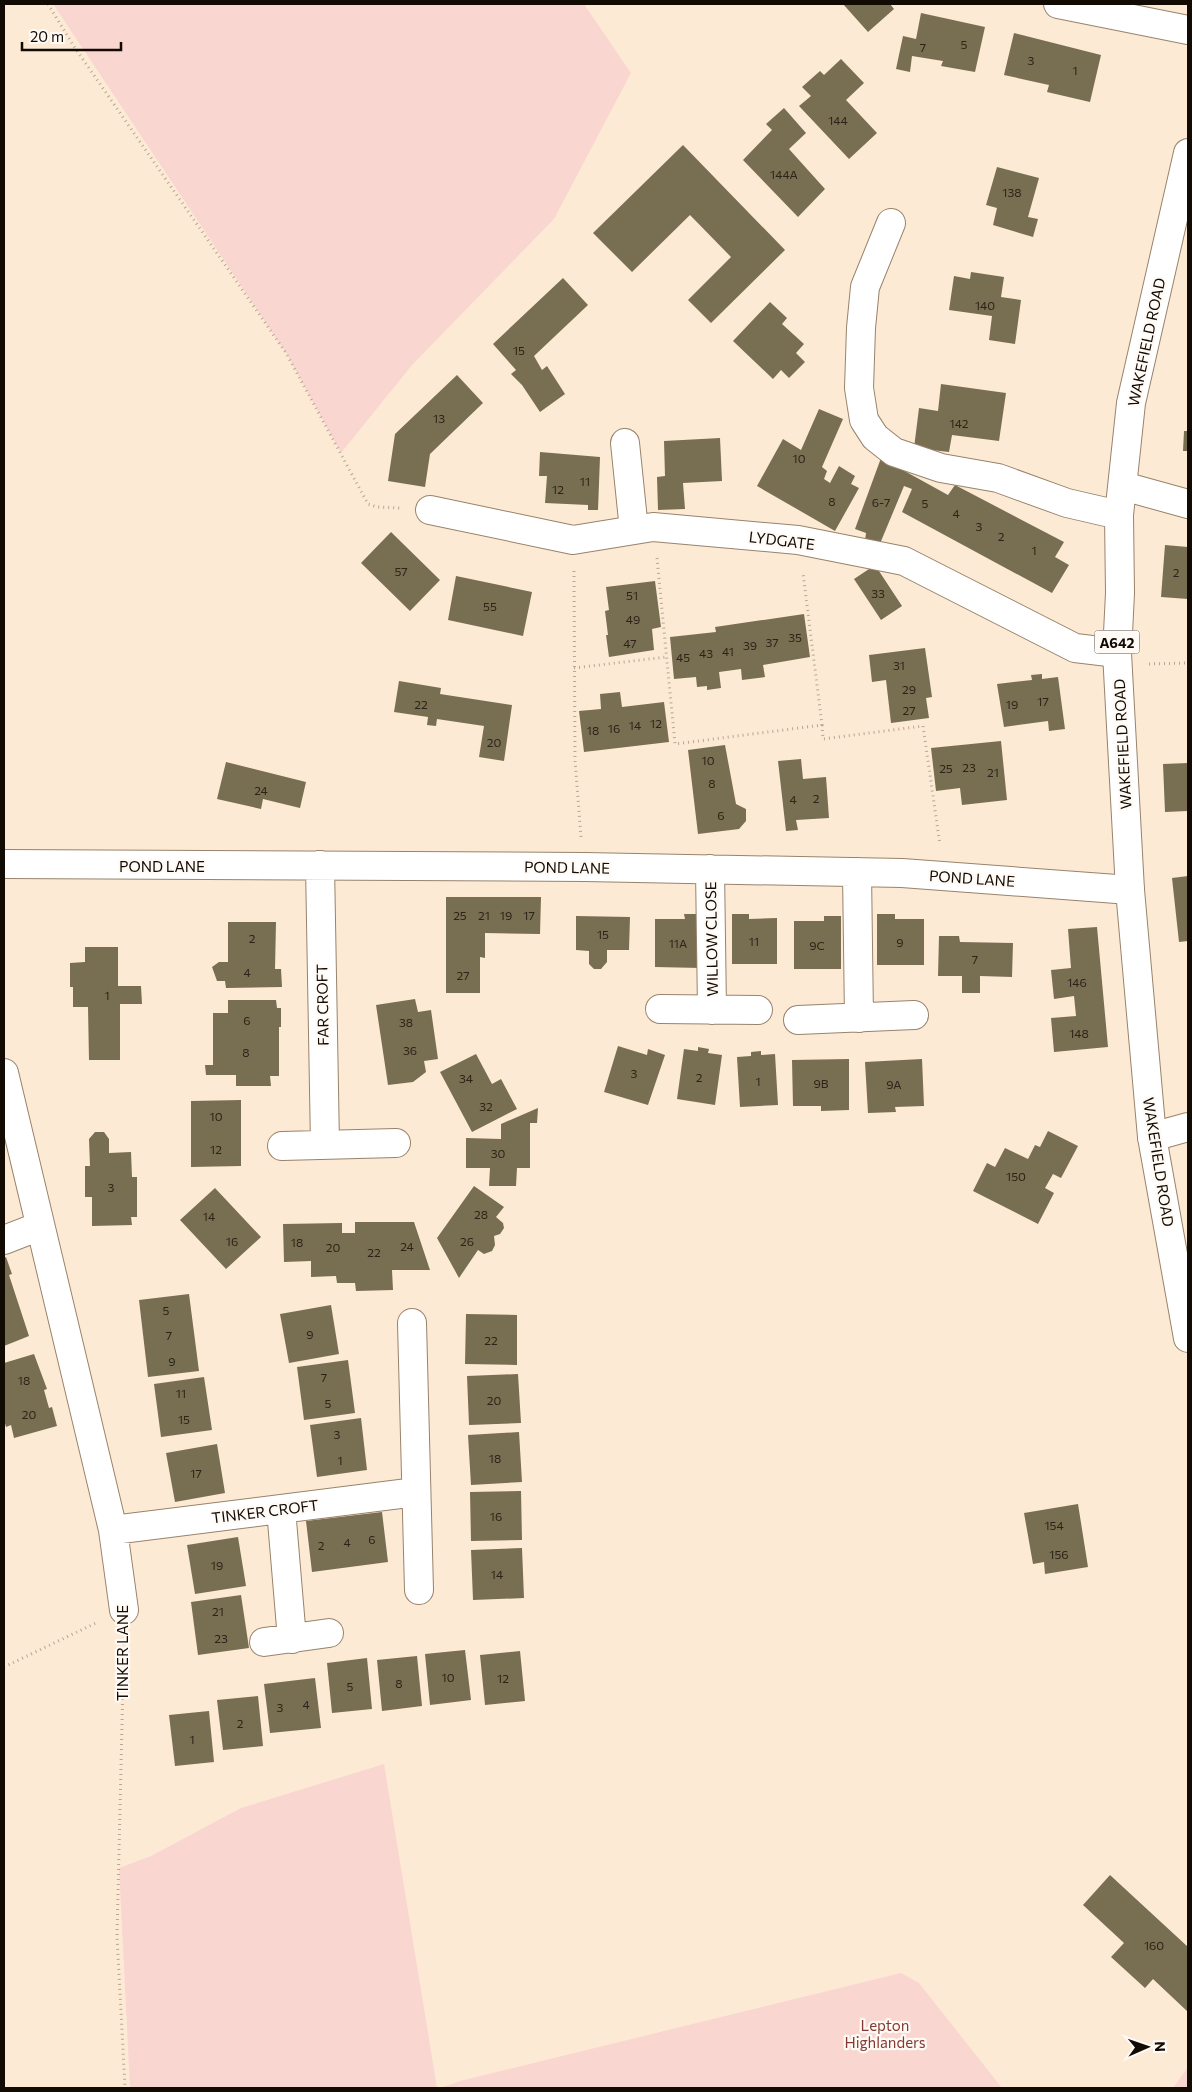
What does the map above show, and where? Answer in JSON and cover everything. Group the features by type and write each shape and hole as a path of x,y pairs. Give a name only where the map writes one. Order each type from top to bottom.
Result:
{"main road":[{"path":"1058,4 1188,30"},
{"name":"WAKEFIELD ROAD","path":"1188,153 1131,402 1119,515 1120,593 1117,659 1130,890 1152,1137 1188,1338"},
{"path":"891,223 865,287 861,328 859,388 864,420 875,437 894,452 941,468 998,478 1067,503 1119,515"},
{"path":"625,443 644,529"},
{"path":"1123,486 1188,504"},
{"name":"LYDGATE","path":"430,510 574,540 644,529 798,540 904,561 1075,648 1117,659"},
{"name":"POND LANE","path":"4,864 585,867 857,872 944,875 1130,890"},
{"name":"FAR CROFT","path":"320,865 325,1145"},
{"name":"WILLOW CLOSE","path":"710,869 712,1010"},
{"path":"857,872 859,1018"},
{"name":"WILLOW CLOSE","path":"660,1009 758,1010"},
{"path":"798,1020 914,1016"},
{"name":"TINKER LANE","path":"4,1073 113,1530 124,1610"},
{"path":"1152,1137 1188,1127"},
{"path":"282,1146 396,1144"},
{"path":"4,1240 40,1226"},
{"path":"412,1323 419,1590"},
{"name":"TINKER CROFT","path":"113,1530 416,1492"},
{"path":"281,1508 292,1639"},
{"path":"264,1642 329,1633"}],"path":[{"path":"48,4 74,45 286,353 368,504 377,507 430,510"},
{"path":"644,529 666,657 675,744 822,725"},
{"path":"574,540 574,760 585,867"},
{"path":"798,540 823,739 923,726 944,875"},
{"path":"574,668 666,657"},
{"path":"1117,659 1188,663"},
{"path":"4,1667 124,1610"},
{"name":"TINKER LANE","path":"124,1610 116,1936 125,2088"}],"green space":[{"path":"53,4 584,4 631,73 554,219 412,365 341,453 286,353"},
{"path":"384,1764 437,2088 130,2088 119,1868 151,1856 241,1808"},
{"name":"Lepton Highlanders","path":"901,1973 919,1983 1002,2088 440,2088 460,2081"},
{"path":"1188,2067 1188,2088 1173,2088"}],"building":[{"path":"843,4 890,4 894,9 868,32"},
{"path":"921,13 985,27 975,72 941,66 943,61 912,56 910,72 896,69 903,36 916,39"},
{"path":"1014,33 1101,55 1090,102 1047,92 1049,85 1004,75"},
{"path":"841,59 864,83 846,100 877,133 849,159 799,106 811,96 802,87 820,71 824,75"},
{"path":"784,108 806,133 789,149 825,189 798,217 743,160 772,130 766,124"},
{"path":"683,145 785,250 711,323 688,300 731,257 690,215 632,272 593,233"},
{"path":"997,167 1039,178 1028,217 1038,219 1033,237 993,225 997,208 986,205"},
{"path":"971,272 1004,277 1001,297 1021,300 1015,344 989,340 992,316 949,310 954,276 970,279"},
{"path":"563,278 588,305 534,356 542,370 547,366 565,394 540,412 522,385 511,374 516,370 493,344"},
{"path":"770,302 787,318 782,324 804,344 796,353 805,362 789,378 781,370 773,379 733,341"},
{"path":"457,375 483,403 430,454 425,487 388,481 395,434"},
{"path":"941,384 1006,393 999,441 952,435 949,452 914,448 919,408 938,411"},
{"path":"819,409 843,419 822,467 827,471 824,479 830,483 839,466 855,476 851,484 859,488 835,531 757,486 783,439 801,450"},
{"path":"1184,431 1188,431 1188,451 1183,451"},
{"path":"720,438 722,481 683,483 685,509 658,510 657,477 665,476 664,441"},
{"path":"540,452 600,457 598,510 588,510 588,505 545,503 547,476 539,476"},
{"path":"881,458 948,495 955,485 1064,542 1055,557 1069,565 1052,593 902,512 912,489 904,486 879,546 865,541 866,533 855,529"},
{"path":"391,532 440,580 410,611 361,563"},
{"path":"1165,545 1188,547 1188,599 1161,597"},
{"path":"875,565 902,606 881,620 854,579"},
{"path":"456,576 532,592 523,636 448,620"},
{"path":"655,581 661,627 652,629 654,650 609,657 606,635 608,635 605,611 609,610 606,587"},
{"path":"804,614 810,657 763,665 765,677 742,680 741,669 719,672 721,688 707,690 707,686 697,687 696,677 674,679 670,637 716,632 715,627"},
{"path":"925,648 932,697 926,698 929,718 891,723 886,680 872,682 869,655"},
{"path":"1042,674 1042,679 1058,677 1065,729 1049,731 1048,721 1004,727 997,684 1032,680 1031,675"},
{"path":"399,681 441,688 440,694 512,705 504,761 479,757 484,726 437,719 436,726 427,725 428,717 394,712"},
{"path":"620,692 622,707 664,702 669,742 584,752 579,711 601,709 600,694"},
{"path":"1001,741 1007,800 962,805 960,788 936,791 931,748"},
{"path":"725,745 736,804 746,809 746,821 739,829 698,834 688,750"},
{"path":"801,759 803,779 826,777 829,818 796,820 798,830 786,831 778,761"},
{"path":"226,762 306,782 300,808 263,799 261,809 217,799"},
{"path":"1188,763 1188,811 1165,812 1163,764"},
{"path":"1188,876 1188,941 1179,942 1172,878"},
{"path":"446,897 541,897 540,934 485,933 485,958 480,957 480,993 446,993"},
{"path":"684,914 701,914 701,968 655,967 655,919 685,919"},
{"path":"732,914 749,914 749,919 777,918 777,964 732,964"},
{"path":"877,914 895,914 895,919 924,919 924,965 877,965"},
{"path":"576,916 630,917 629,950 607,950 607,962 601,969 594,969 589,964 589,951 576,950"},
{"path":"824,916 841,916 841,969 794,969 794,921 824,921"},
{"path":"228,922 276,922 275,969 281,969 282,987 226,988 225,981 217,981 212,967 219,962 228,962"},
{"path":"1097,927 1108,1047 1054,1052 1051,1018 1076,1016 1074,996 1054,999 1051,970 1071,968 1068,929"},
{"path":"939,936 959,936 960,942 1013,943 1012,977 980,976 980,993 962,993 962,976 938,976"},
{"path":"85,947 118,947 118,986 141,986 142,1004 120,1004 120,1060 89,1060 88,1007 73,1007 73,987 70,987 70,963 85,962"},
{"path":"415,999 418,1012 431,1010 438,1059 424,1061 426,1072 413,1082 388,1085 376,1005"},
{"path":"228,1000 276,1000 277,1008 281,1008 279,1076 270,1076 271,1086 236,1086 236,1075 206,1075 205,1065 213,1065 213,1013 228,1013"},
{"path":"618,1046 647,1055 648,1049 665,1055 648,1105 604,1092"},
{"path":"698,1047 709,1049 708,1053 722,1055 715,1105 677,1099 684,1049 698,1051"},
{"path":"761,1051 761,1055 775,1054 778,1105 740,1107 737,1057 751,1056 751,1052"},
{"path":"476,1054 492,1084 501,1079 517,1109 472,1132 440,1072"},
{"path":"849,1059 849,1110 821,1111 821,1106 793,1106 792,1060"},
{"path":"922,1059 924,1106 895,1107 896,1112 868,1113 865,1062"},
{"path":"241,1100 241,1166 191,1167 191,1101"},
{"path":"538,1108 537,1123 530,1123 530,1168 517,1168 516,1186 489,1186 490,1168 466,1168 466,1138 501,1139 501,1124"},
{"path":"1048,1131 1078,1146 1061,1178 1053,1174 1045,1188 1054,1193 1038,1224 973,1191 987,1163 995,1167 1005,1148 1028,1159 1035,1145 1040,1147"},
{"path":"95,1132 104,1132 109,1139 109,1153 131,1152 132,1177 137,1177 137,1217 131,1217 132,1225 92,1226 92,1197 85,1197 85,1166 90,1166 89,1139"},
{"path":"474,1186 504,1207 496,1217 503,1223 504,1228 500,1234 494,1236 495,1245 492,1251 484,1254 478,1250 459,1278 437,1238"},
{"path":"215,1188 261,1237 226,1269 180,1220"},
{"path":"355,1222 414,1222 430,1270 392,1270 393,1290 356,1291 355,1283 337,1283 336,1276 311,1277 311,1261 284,1262 283,1224 342,1223 342,1233 355,1233"},
{"path":"6,1257 12,1274 9,1275 29,1336 4,1346 4,1258"},
{"path":"189,1294 199,1371 148,1377 139,1300"},
{"path":"331,1305 339,1354 289,1363 280,1314"},
{"path":"466,1314 517,1315 517,1365 465,1364"},
{"path":"34,1354 47,1389 44,1390 49,1408 52,1407 57,1426 14,1438 11,1425 6,1427 4,1420 4,1363"},
{"path":"348,1360 355,1413 304,1420 297,1367"},
{"path":"518,1374 521,1423 469,1425 467,1376"},
{"path":"204,1377 212,1430 161,1437 154,1384"},
{"path":"361,1418 367,1470 317,1477 310,1425"},
{"path":"519,1432 522,1482 471,1485 468,1435"},
{"path":"217,1444 225,1493 175,1502 166,1453"},
{"path":"521,1491 522,1540 471,1541 470,1492"},
{"path":"1078,1504 1088,1567 1045,1574 1044,1562 1033,1564 1024,1513"},
{"path":"382,1512 388,1562 312,1572 306,1521"},
{"path":"238,1537 246,1586 195,1594 187,1545"},
{"path":"522,1548 524,1598 473,1600 471,1550"},
{"path":"241,1595 249,1648 198,1655 191,1602"},
{"path":"465,1650 471,1700 430,1705 425,1654"},
{"path":"520,1651 525,1701 485,1705 480,1655"},
{"path":"417,1656 422,1706 382,1711 377,1660"},
{"path":"367,1658 372,1709 332,1713 327,1663"},
{"path":"315,1678 321,1728 270,1733 264,1684"},
{"path":"258,1696 263,1746 223,1750 217,1700"},
{"path":"209,1711 214,1762 175,1766 169,1715"},
{"path":"1110,1875 1188,1947 1188,2012 1153,1979 1145,1988 1111,1957 1124,1943 1083,1905"}]}
